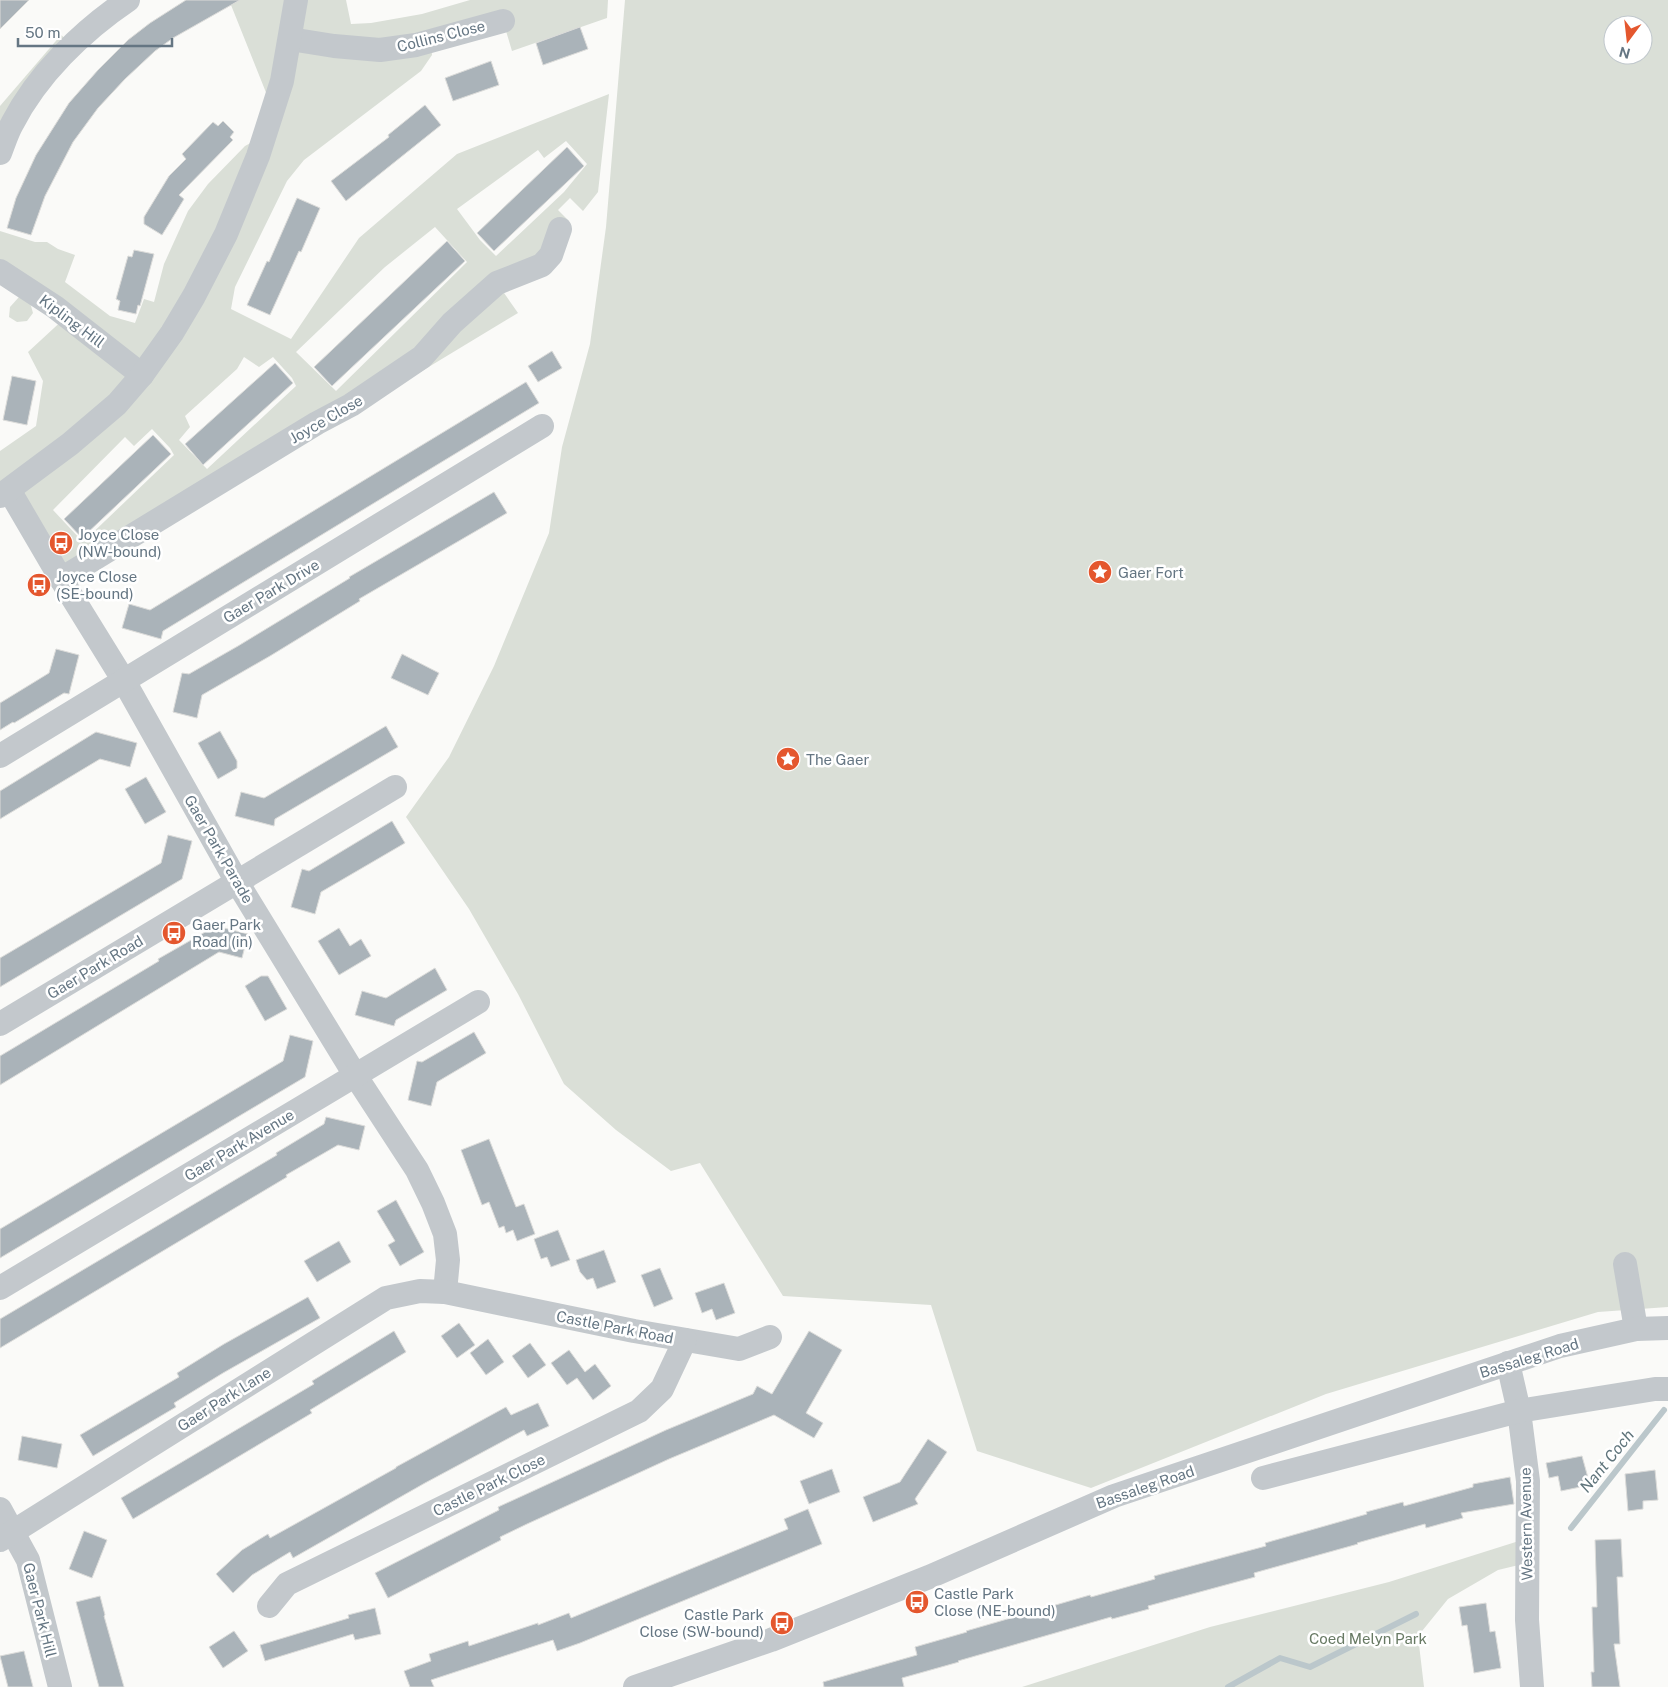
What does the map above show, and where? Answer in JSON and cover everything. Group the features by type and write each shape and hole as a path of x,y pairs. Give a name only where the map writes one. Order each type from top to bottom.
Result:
{"street":[{"path":"0,153 12,124 32,93 56,62 81,36 128,0"},
{"path":"5,493 70,444 117,404 142,375 172,333 194,296 226,234 258,156 280,87 296,0"},
{"name":"Collins Close","path":"290,39 334,46 380,50 416,45 503,21"},
{"name":"Joyce Close","path":"61,579 308,428 351,405 422,357 452,323 497,283 542,265 551,255 560,229"},
{"name":"Kipling Hill","path":"0,271 55,307 142,375"},
{"name":"Gaer Park Drive","path":"0,756 542,426"},
{"name":"Gaer Park Parade","path":"5,493 124,681 237,882 355,1075 417,1170 445,1234 452,1294"},
{"name":"Gaer Park Road","path":"0,1024 395,787"},
{"name":"Gaer Park Avenue","path":"0,1288 478,1002"},
{"path":"1625,1264 1636,1329"},
{"name":"Gaer Park Lane","path":"7,1536 386,1298 420,1291 452,1294"},
{"name":"Castle Park Road","path":"452,1294 738,1349 770,1337"},
{"name":"Bassaleg Road","path":"635,1687 779,1637 929,1577 1114,1496 1560,1346 1636,1329 1668,1328"},
{"name":"Castle Park Close","path":"269,1606 287,1584 639,1411 662,1389 684,1340"},
{"name":"Western Avenue","path":"1508,1363 1519,1411 1528,1481 1527,1620 1532,1687"},
{"path":"1263,1478 1519,1411 1655,1389 1668,1389"},
{"name":"Gaer Park Hill","path":"0,1509 7,1536 28,1560 60,1687"}],"green space":[{"path":"229,0 346,0 351,24 371,23 422,14 470,0 608,0 607,18 512,51 503,21 431,41 432,55 421,71 304,160 287,181 235,287 231,309 291,339 359,238 457,154 609,94 598,192 583,211 570,198 558,210 569,221 551,255 497,283 518,313 422,371 61,579 0,496 0,451 36,426 43,381 28,352 67,316 0,271 0,231 35,242 47,242 58,249 75,255 65,282 110,316 135,323 144,299 154,302 164,264 188,211 208,184 245,146 265,135 273,110","holes":["566,141 587,164 564,192 496,256 480,240 457,209 538,150 544,158","435,227 467,262 336,391 296,352 385,267","244,357 259,367 273,357 292,378 296,386 207,469 179,440 190,427 185,416 237,369","152,429 174,455 83,542 53,510 125,437 134,446"]},
{"name":"Gaer Fort","path":"625,0 1668,0 1668,1307 1598,1312 1326,1394 1091,1488 977,1451 931,1305 783,1296 700,1163 671,1171 616,1130 564,1084 518,994 469,909 406,817 449,757 494,666 549,533 562,447 590,344 606,227"},
{"path":"61,35 73,45 0,153 0,106"},
{"path":"19,297 29,299 33,313 27,321 17,322 9,317 10,307"},
{"name":"Coed Melyn Park","path":"1528,1538 1527,1563 1498,1570 1448,1599 1418,1636 1424,1687 1022,1687 1210,1627 1389,1582"}],"building":[{"path":"0,0 29,0 0,29"},
{"path":"186,0 240,0 173,38 155,51 125,79 98,108 73,142 45,196 31,235 7,228 16,198 36,155 69,103 128,40 150,23"},
{"path":"580,27 588,49 543,65 536,43"},
{"path":"491,61 499,85 453,101 445,78"},
{"path":"425,105 441,125 346,201 331,181 389,137 388,135"},
{"path":"223,121 234,132 230,137 233,140 179,195 184,199 162,235 144,224 144,217 169,176 186,159 182,154 213,122 218,126"},
{"path":"567,147 584,166 494,251 477,233"},
{"path":"297,198 320,208 270,315 247,305 267,261 269,262"},
{"path":"447,241 465,261 332,386 314,367"},
{"path":"134,250 154,254 140,306 138,305 136,314 118,310 120,301 116,299 128,256 132,257"},
{"path":"552,351 562,368 538,382 528,366"},
{"path":"275,363 293,383 203,465 185,444"},
{"path":"12,376 36,381 27,425 3,420"},
{"path":"526,382 539,403 163,631 161,639 122,628 129,604 150,610"},
{"path":"153,435 171,454 82,538 64,519"},
{"path":"494,492 507,513 359,599 360,601 202,695 197,718 173,712 182,673 189,674 238,646 349,577"},
{"path":"56,649 79,655 69,694 64,693 0,730 0,703 49,673"},
{"path":"402,654 439,673 428,695 391,678"},
{"path":"386,726 398,747 275,819 274,826 235,816 241,792 264,798"},
{"path":"220,731 237,761 237,768 218,779 198,743"},
{"path":"96,732 137,743 130,767 100,759 0,819 0,791"},
{"path":"146,777 166,812 145,824 125,789"},
{"path":"392,821 405,843 321,892 315,914 291,907 302,869 309,871"},
{"path":"168,835 192,841 182,879 0,987 0,958 161,863"},
{"path":"208,924 248,934 242,958 219,952 0,1085 0,1056 207,931"},
{"path":"339,928 350,946 361,939 371,956 339,975 318,941"},
{"path":"435,968 447,990 396,1020 394,1026 355,1015 362,991 386,998"},
{"path":"261,976 268,976 287,1009 265,1021 245,986"},
{"path":"474,1032 486,1053 437,1082 431,1106 408,1100 417,1061 422,1062"},
{"path":"290,1035 313,1041 305,1077 0,1258 0,1229 283,1061"},
{"path":"326,1117 365,1126 359,1150 338,1145 0,1348 0,1319 277,1155 276,1153 324,1124"},
{"path":"489,1139 516,1207 524,1204 535,1234 517,1241 513,1230 506,1233 504,1226 499,1228 489,1202 482,1205 461,1150"},
{"path":"396,1200 424,1252 400,1266 388,1245 395,1241 377,1211"},
{"path":"558,1230 570,1260 551,1267 547,1257 541,1259 534,1239"},
{"path":"339,1241 351,1262 317,1282 304,1261"},
{"path":"604,1250 616,1282 597,1289 593,1278 587,1280 580,1272 576,1260"},
{"path":"660,1268 673,1299 654,1307 641,1275"},
{"path":"724,1283 735,1313 716,1320 712,1309 702,1313 695,1293"},
{"path":"308,1297 320,1318 223,1373 174,1403 176,1407 93,1456 80,1435 179,1377 177,1373 224,1344"},
{"path":"459,1323 475,1345 457,1358 441,1336"},
{"path":"394,1331 406,1352 310,1410 312,1413 133,1519 121,1498 314,1384 312,1381"},
{"path":"809,1331 842,1350 806,1413 823,1423 814,1438 774,1415 669,1459 527,1524 500,1537 501,1540 388,1598 375,1573 499,1510 498,1507 666,1430 753,1394 757,1386 772,1394"},
{"path":"488,1339 504,1362 486,1375 470,1353"},
{"path":"530,1343 546,1365 528,1378 512,1356"},
{"path":"569,1350 585,1372 595,1364 611,1386 593,1400 577,1378 567,1385 551,1363"},
{"path":"538,1403 549,1426 527,1436 524,1430 425,1483 293,1558 290,1552 252,1575 233,1593 216,1574 242,1550 268,1534 270,1538 506,1407 511,1415"},
{"path":"22,1436 62,1444 57,1468 18,1460"},
{"path":"928,1439 947,1452 915,1499 918,1504 873,1522 863,1497 900,1482"},
{"path":"1582,1456 1590,1485 1561,1491 1558,1476 1549,1478 1546,1463"},
{"path":"832,1469 840,1492 809,1504 800,1481"},
{"path":"1655,1470 1658,1500 1643,1501 1643,1509 1628,1511 1625,1474"},
{"path":"1510,1477 1514,1504 1461,1513 1463,1518 1426,1528 1425,1524 1357,1543 1254,1573 1255,1577 1148,1606 1149,1609 1112,1619 1111,1617 958,1661 902,1678 904,1687 824,1687 823,1682 917,1655 915,1647 966,1631 1090,1595 1091,1597 1155,1579 1154,1576 1266,1546 1265,1543 1367,1514 1366,1512 1403,1502 1404,1506 1473,1487 1473,1484"},
{"path":"808,1509 822,1544 557,1651 553,1640 431,1680 434,1687 410,1687 404,1671 431,1661 429,1654 468,1641 469,1646 538,1623 538,1625 569,1613 571,1618 788,1529 784,1519"},
{"path":"84,1531 107,1540 92,1578 69,1569"},
{"path":"1621,1539 1623,1577 1617,1577 1620,1644 1614,1644 1620,1687 1592,1687 1591,1672 1594,1672 1592,1607 1597,1607 1595,1540"},
{"path":"100,1596 124,1687 99,1687 76,1602"},
{"path":"1486,1603 1490,1632 1495,1631 1501,1668 1474,1673 1467,1625 1462,1626 1459,1607"},
{"path":"375,1608 381,1634 355,1640 353,1634 265,1661 260,1645 349,1618 348,1615"},
{"path":"234,1631 248,1651 223,1668 209,1647"},
{"path":"24,1651 33,1687 8,1687 0,1656"}],"waterway":[{"name":"Nant Coch","path":"1571,1528 1664,1410"},
{"name":"Nant Coch","path":"1228,1687 1280,1658 1310,1667 1416,1614"}],"place":[{"name":"Joyce Close (NW-bound)","path":"61,543"},
{"name":"Gaer Fort","path":"1100,572"},
{"name":"Joyce Close (SE-bound)","path":"39,585"},
{"name":"The Gaer","path":"788,759"},
{"name":"Gaer Park Road (in)","path":"174,933"},
{"name":"Castle Park Close (NE-bound)","path":"917,1602"},
{"name":"Castle Park Close (SW-bound)","path":"782,1623"}]}
